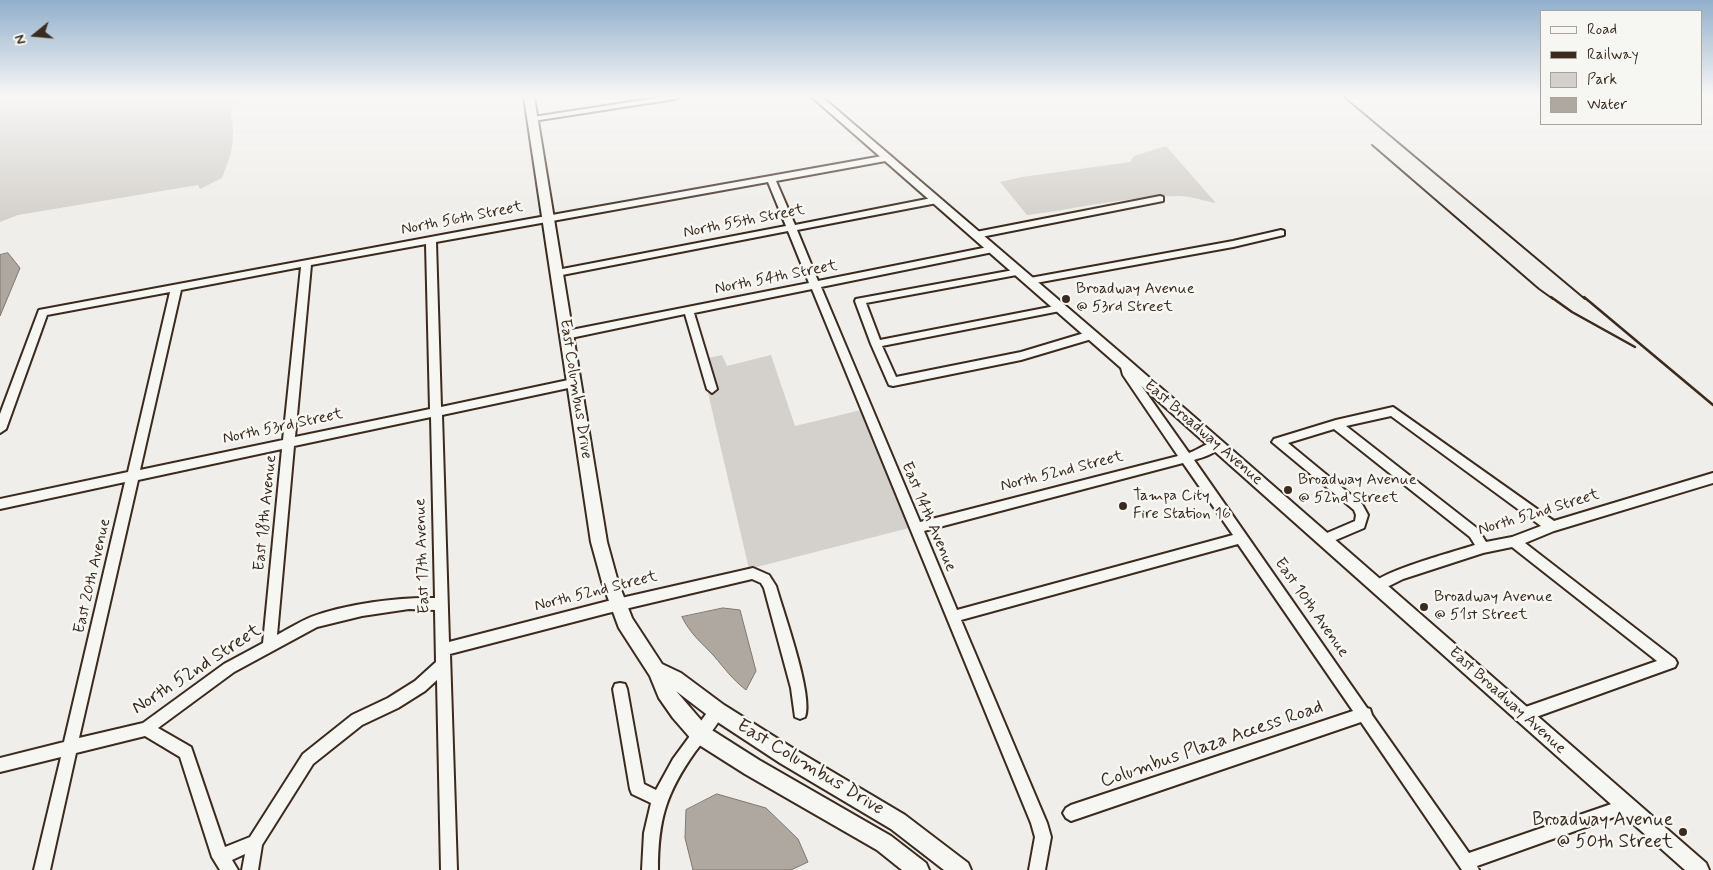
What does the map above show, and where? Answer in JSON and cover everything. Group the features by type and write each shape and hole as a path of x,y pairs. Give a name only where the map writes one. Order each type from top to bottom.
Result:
{"main road":[{"name":"East Columbus Drive","path":"536,138 599,542 617,604 635,640 656,670 666,692 680,712 700,734 752,767 884,843 920,870"},
{"name":"East Columbus Drive","path":"656,670 690,690 717,711 787,756 898,822 961,870"}],"street":[{"name":"East Broadway Avenue","path":"864,138 1125,364 1699,870"},
{"name":"North 56th Street","path":"0,429 43,312 888,158"},
{"name":"East 14th Avenue","path":"771,179 1039,823 1043,837 1037,870"},
{"name":"North 55th Street","path":"557,273 938,200"},
{"path":"976,235 1160,200"},
{"path":"1030,281 1233,244 1281,232"},
{"name":"East 17th Avenue","path":"431,241 449,870"},
{"name":"North 54th Street","path":"566,335 993,249"},
{"name":"East 18th Avenue","path":"269,645 306,264"},
{"path":"1019,272 860,301 893,382 1021,356 1091,335"},
{"name":"East 20th Avenue","path":"42,870 176,288"},
{"path":"876,344 1060,308"},
{"path":"689,311 712,389"},
{"name":"East 10th Avenue","path":"1125,364 1128,375 1469,866"},
{"name":"North 53rd Street","path":"0,504 573,383"},
{"path":"1324,540 1354,528 1360,524 1362,515 1358,507 1278,442 1336,424 1393,411 1552,527"},
{"path":"1336,424 1474,533 1483,548"},
{"name":"North 52nd Street","path":"915,528 1186,458 1203,453 1216,445"},
{"name":"North 52nd Street","path":"1377,586 1399,575 1483,548 1513,542 1552,527 1713,478"},
{"path":"952,617 1241,538"},
{"path":"1513,542 1522,547 1670,663 1522,714"},
{"name":"North 52nd Street","path":"442,650 617,604 753,573 759,575 770,586 798,688 800,712"},
{"name":"North 52nd Street","path":"0,765 146,729 229,668 314,622 362,610 409,603 441,604"},
{"path":"250,870 255,842 308,759 358,720 393,703 420,686 443,665"},
{"path":"620,689 637,790 659,799"},
{"path":"650,870 651,841 659,799 675,768 717,711"},
{"name":"Columbus Plaza Access Road","path":"1071,813 1365,714"},
{"path":"146,729 186,752 220,857 230,870"},
{"path":"1469,866 1626,806"},
{"path":"220,857 255,842"}],"green space":[{"path":"0,138 233,138 230,155 222,178 200,189 198,185 18,215 0,222"},
{"path":"1166,146 1216,203 1183,196 1159,197 1121,200 1027,215 1000,182 1022,177 1130,162 1134,156"},
{"path":"722,355 727,366 771,355 795,426 861,410 909,528 749,569 708,393 717,390 708,358"}],"water":[{"path":"8,253 20,268 0,316 0,255"},
{"path":"723,608 740,610 756,671 746,690 696,638 682,617"},
{"path":"717,794 766,808 798,839 808,862 791,870 693,870 685,838 686,810"}],"railway":[{"path":"1392,138 1585,299"},
{"path":"1372,145 1553,299"},
{"path":"1551,297 1572,312 1635,347"},
{"path":"1584,297 1713,405"}],"place":[{"name":"Broadway Avenue @ 53rd Street","path":"1066,299"},
{"name":"Broadway Avenue @ 52nd Street","path":"1288,490"},
{"name":"Tampa City Fire Station 16","path":"1123,506"},
{"name":"Broadway Avenue @ 51st Street","path":"1424,607"},
{"name":"Broadway Avenue @ 50th Street","path":"1683,832"}]}
